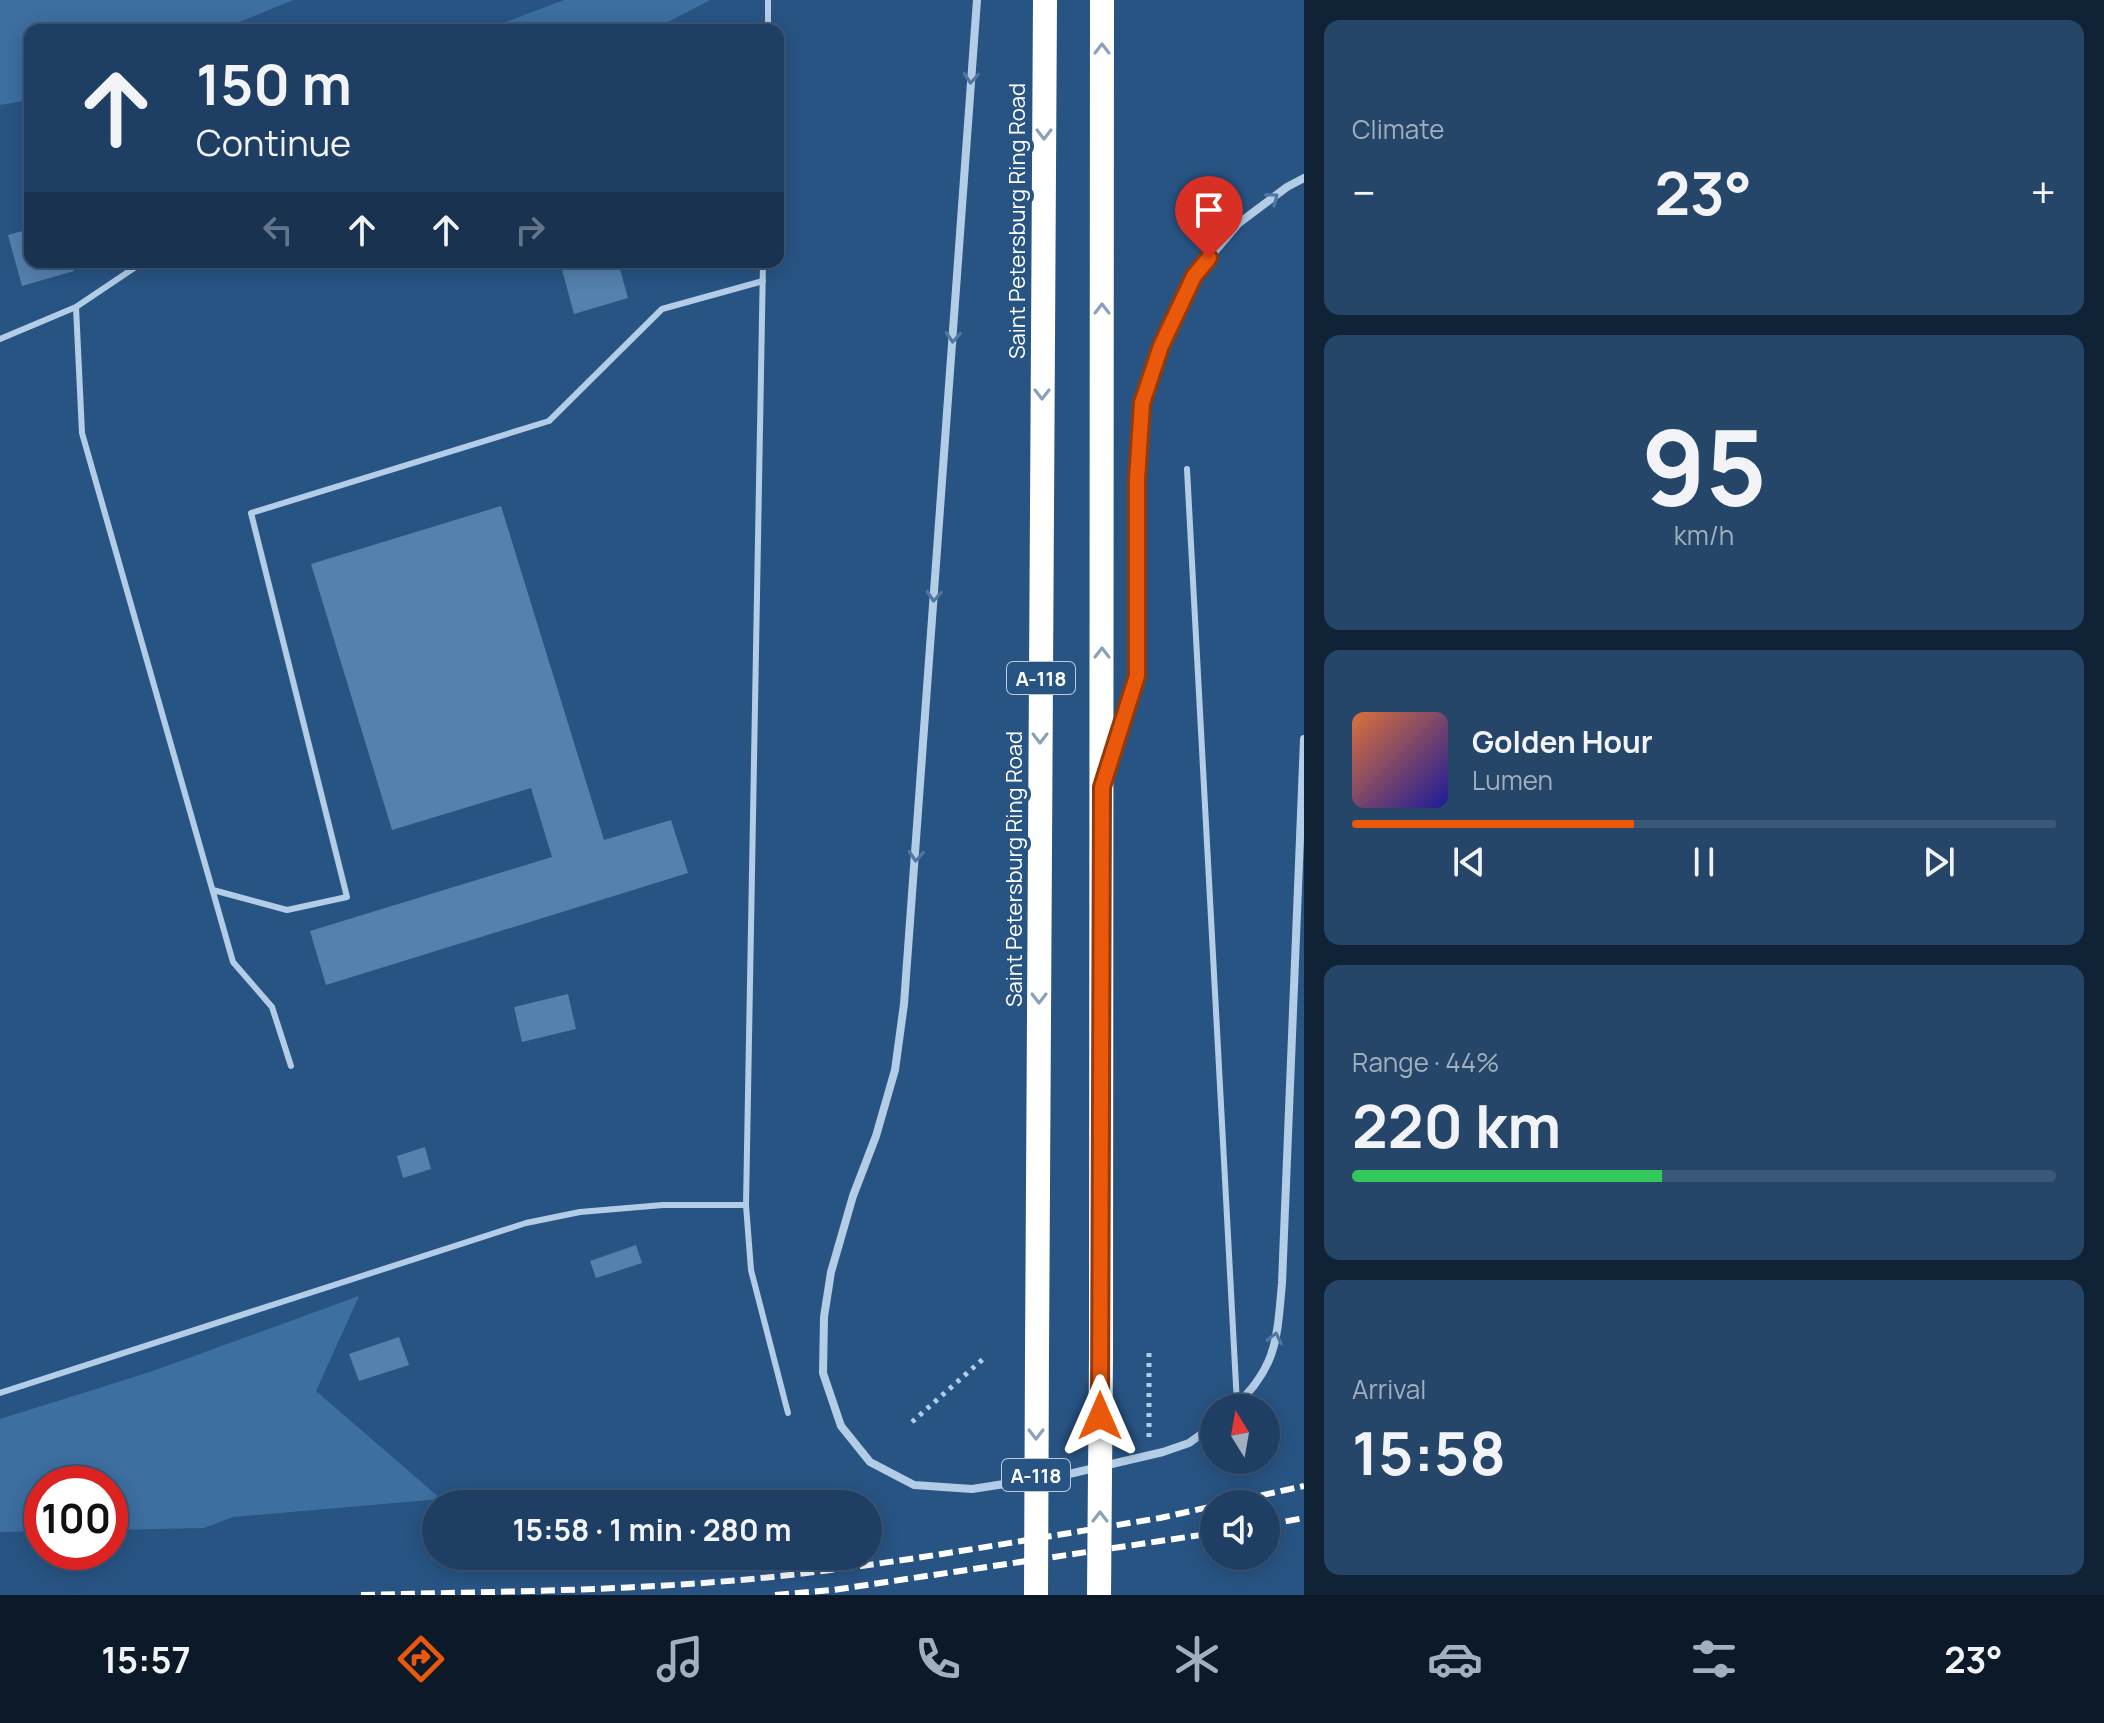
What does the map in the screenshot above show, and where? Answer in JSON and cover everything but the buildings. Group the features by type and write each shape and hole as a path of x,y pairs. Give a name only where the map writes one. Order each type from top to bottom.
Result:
{"highway":[{"name":"Saint Petersburg Ring Road","path":"1036,1595 1045,0"},
{"name":"А-118","path":"1099,1595 1102,0"}],"street":[{"path":"977,0 904,1004 895,1070 831,1272 824,1317 823,1373 841,1426 870,1462 914,1485 972,1489 1069,1474 1163,1452 1189,1443 1200,1435"},
{"path":"1102,787 1137,676 1138,464 1142,403 1161,346 1194,276 1239,223 1304,178"},
{"path":"1246,1394 1263,1375 1277,1339 1282,1283 1304,739"}],"lane":[{"path":"768,0 768,24"},
{"path":"0,339 76,307 134,268"},
{"path":"763,268 746,1205 751,1270 788,1413"},
{"path":"213,890 287,910 347,897 251,513 549,421 662,309 763,281"},
{"path":"76,307 82,433 233,962 272,1007 291,1066"},
{"path":"1187,469 1234,1394"},
{"path":"0,1393 526,1223 593,1210 663,1205 746,1205"}],"path":[{"path":"1149,1347 1149,1438"},
{"path":"912,1422 983,1359"}],"shaded area":[{"path":"0,0 293,0 235,24 24,24 24,101 0,105"},
{"path":"564,0 710,0 662,24 501,24"},
{"path":"359,1296 316,1391 431,1490 422,1490 422,1501 233,1517 204,1528 128,1530 128,1466 24,1466 24,1531 0,1532 0,1419 150,1372"}],"railway":[{"path":"1280,1491 1304,1486"},
{"path":"361,1595 592,1589 765,1578 949,1553 1200,1509"},
{"path":"1280,1522 1304,1518"},
{"path":"775,1595 833,1590 1200,1535"}],"route":[{"path":"1100,1416 1102,787 1137,676 1137,480 1142,403 1161,346 1194,276 1209,258"}]}
